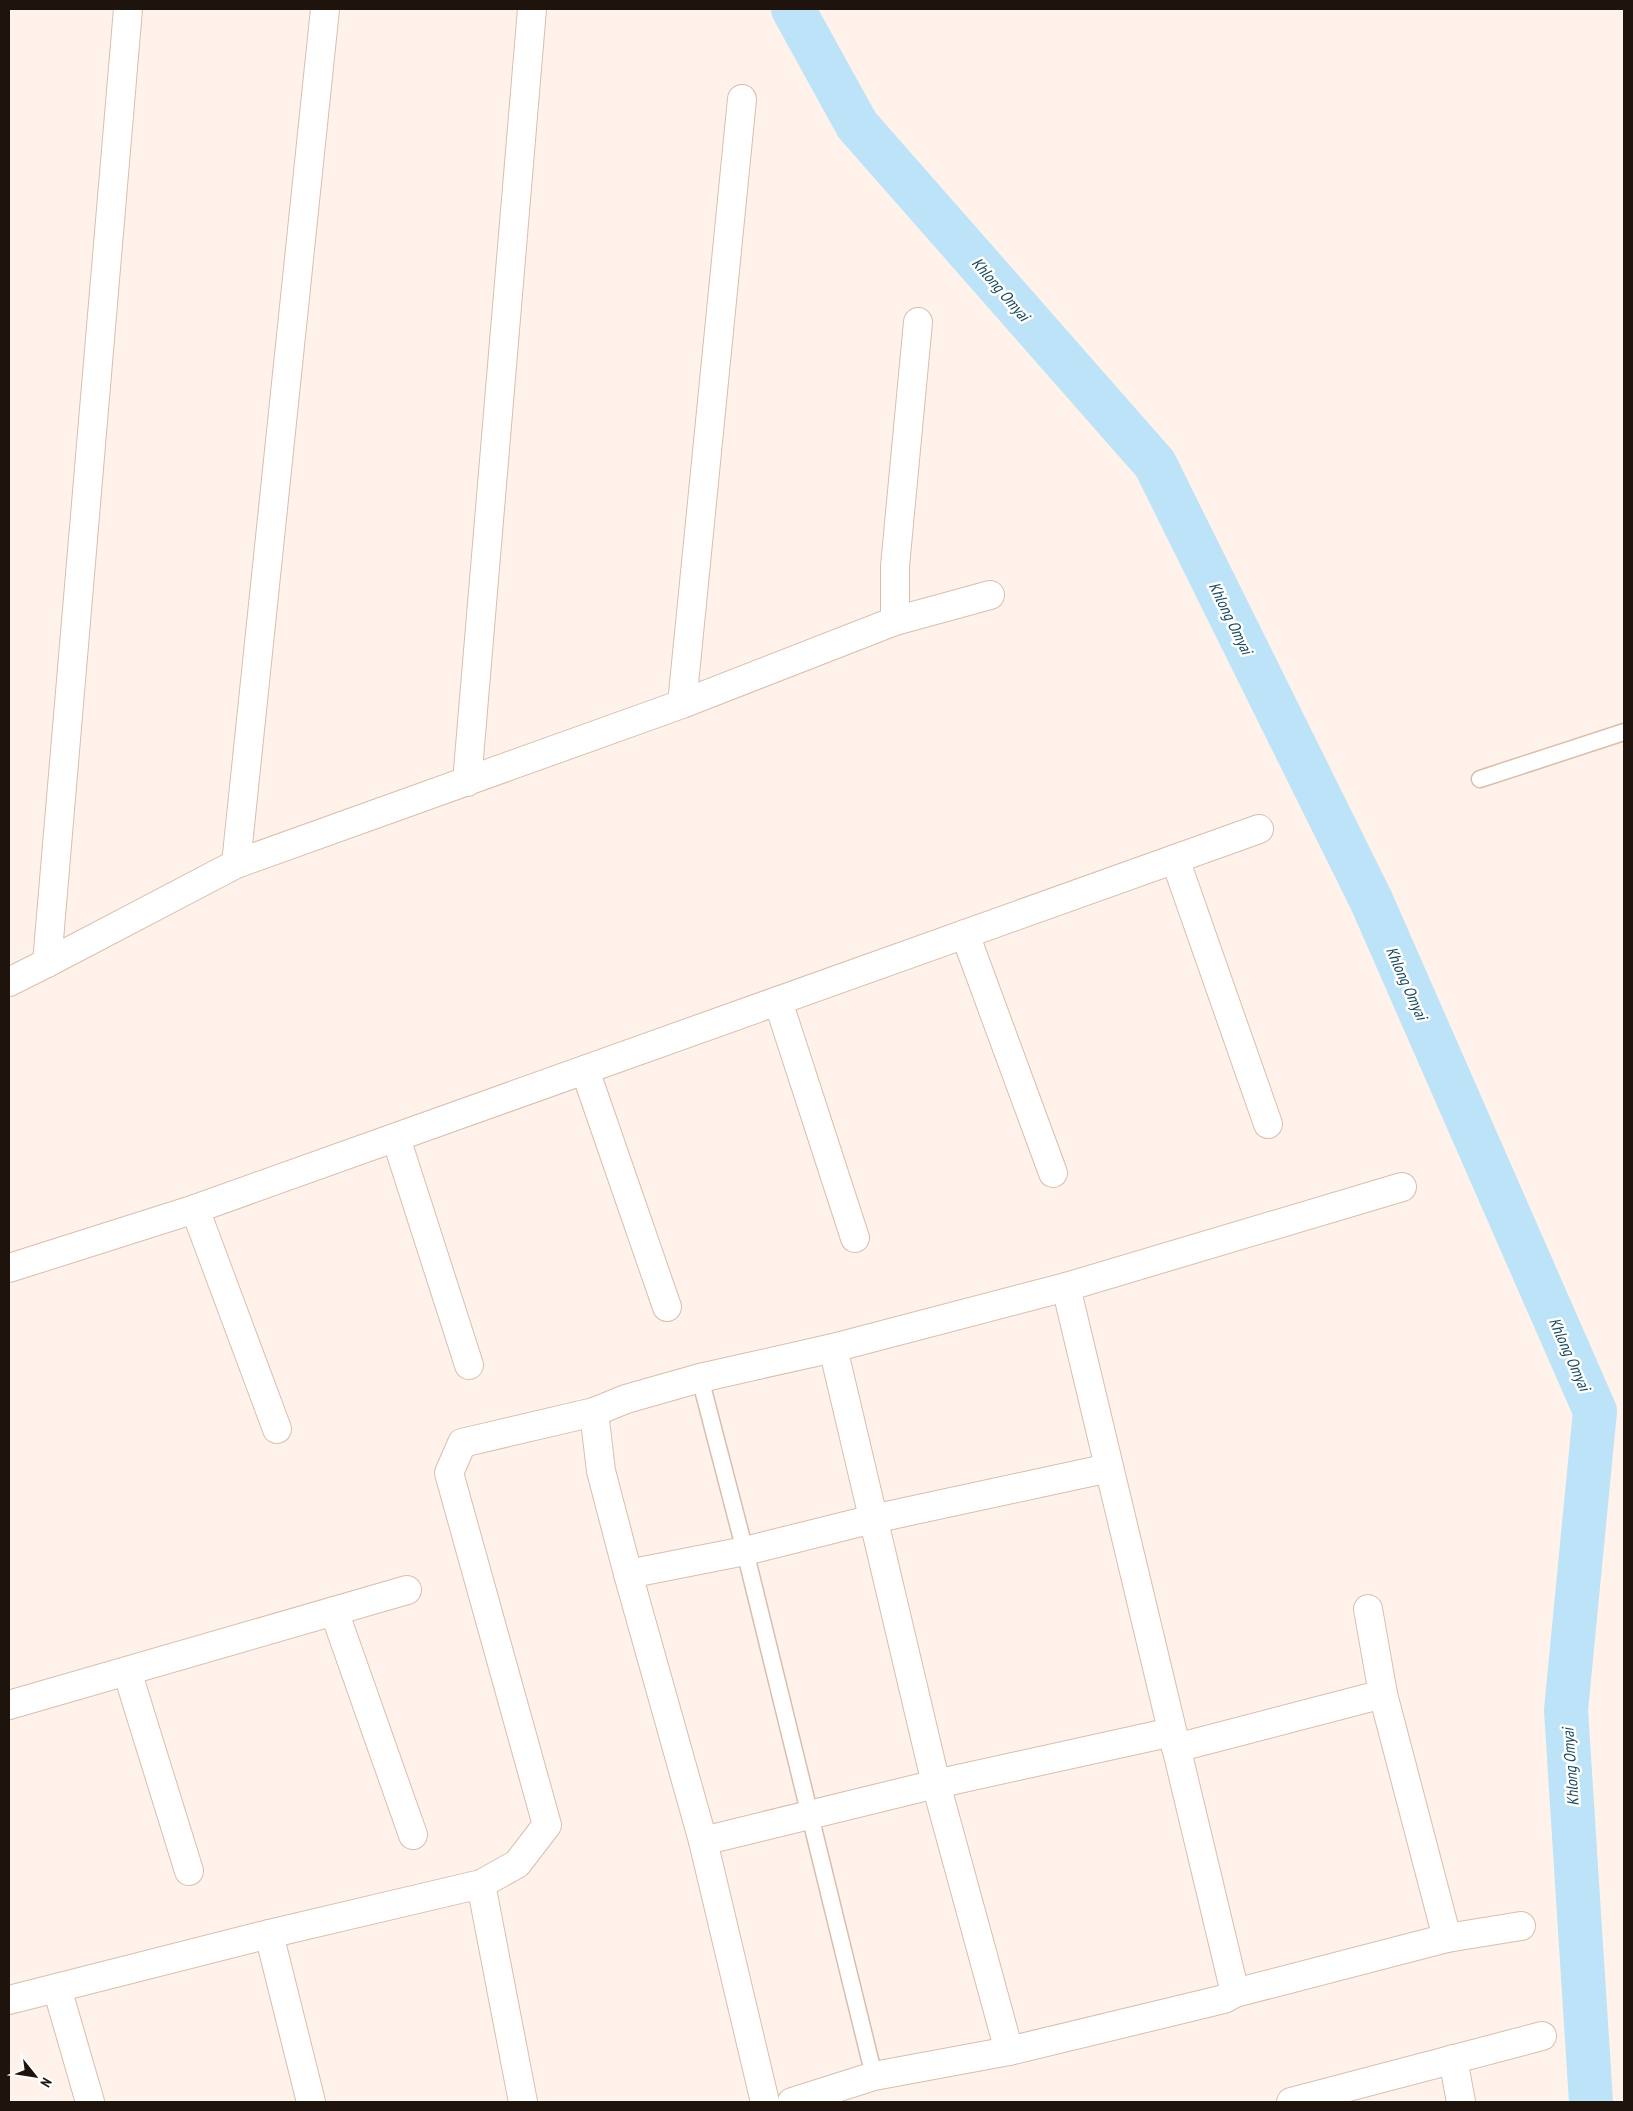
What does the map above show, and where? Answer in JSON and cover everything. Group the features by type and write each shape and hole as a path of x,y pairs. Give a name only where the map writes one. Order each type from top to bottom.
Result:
{"street":[{"path":"47,963 128,9"},
{"path":"236,864 325,9"},
{"path":"467,782 532,9"},
{"path":"682,704 742,99"},
{"path":"895,621 896,566 918,322"},
{"path":"9,982 236,864 682,704 895,621 990,595"},
{"path":"9,1268 195,1209 1259,829"},
{"path":"1174,860 1268,1124"},
{"path":"965,934 1052,1173"},
{"path":"778,1002 855,1238"},
{"path":"585,1070 667,1307"},
{"path":"396,1138 469,1364"},
{"path":"9,2000 269,1934 481,1884 517,1864 547,1826 449,1473 462,1443 594,1412 626,1399 700,1378 833,1348 1066,1287 1402,1187"},
{"path":"195,1209 277,1430"},
{"path":"1066,1287 1235,1993"},
{"path":"833,1348 936,1784 1009,2051"},
{"path":"594,1412 601,1471 703,1841 765,2102"},
{"path":"628,1574 745,1551 874,1519 1109,1468"},
{"path":"9,1705 407,1590"},
{"path":"1368,1609 1383,1694 1447,1938"},
{"path":"334,1611 413,1835"},
{"path":"127,1671 188,1872"},
{"path":"703,1841 936,1784 1174,1740 1383,1694"},
{"path":"481,1884 523,2102"},
{"path":"792,2102 874,2076 1009,2051 1224,1999 1235,1993 1447,1938 1521,1926"},
{"path":"269,1934 311,2102"},
{"path":"57,1988 90,2102"},
{"path":"1291,2102 1542,2036"},
{"path":"1453,2060 1461,2102"}],"lane":[{"path":"1480,779 1624,732"},
{"path":"700,1378 745,1551 808,1815 874,2076"}],"waterway":[{"name":"Khlong Omyai","path":"793,9 857,125 1155,464 1371,900 1595,1411 1566,1710 1591,2102"}]}
